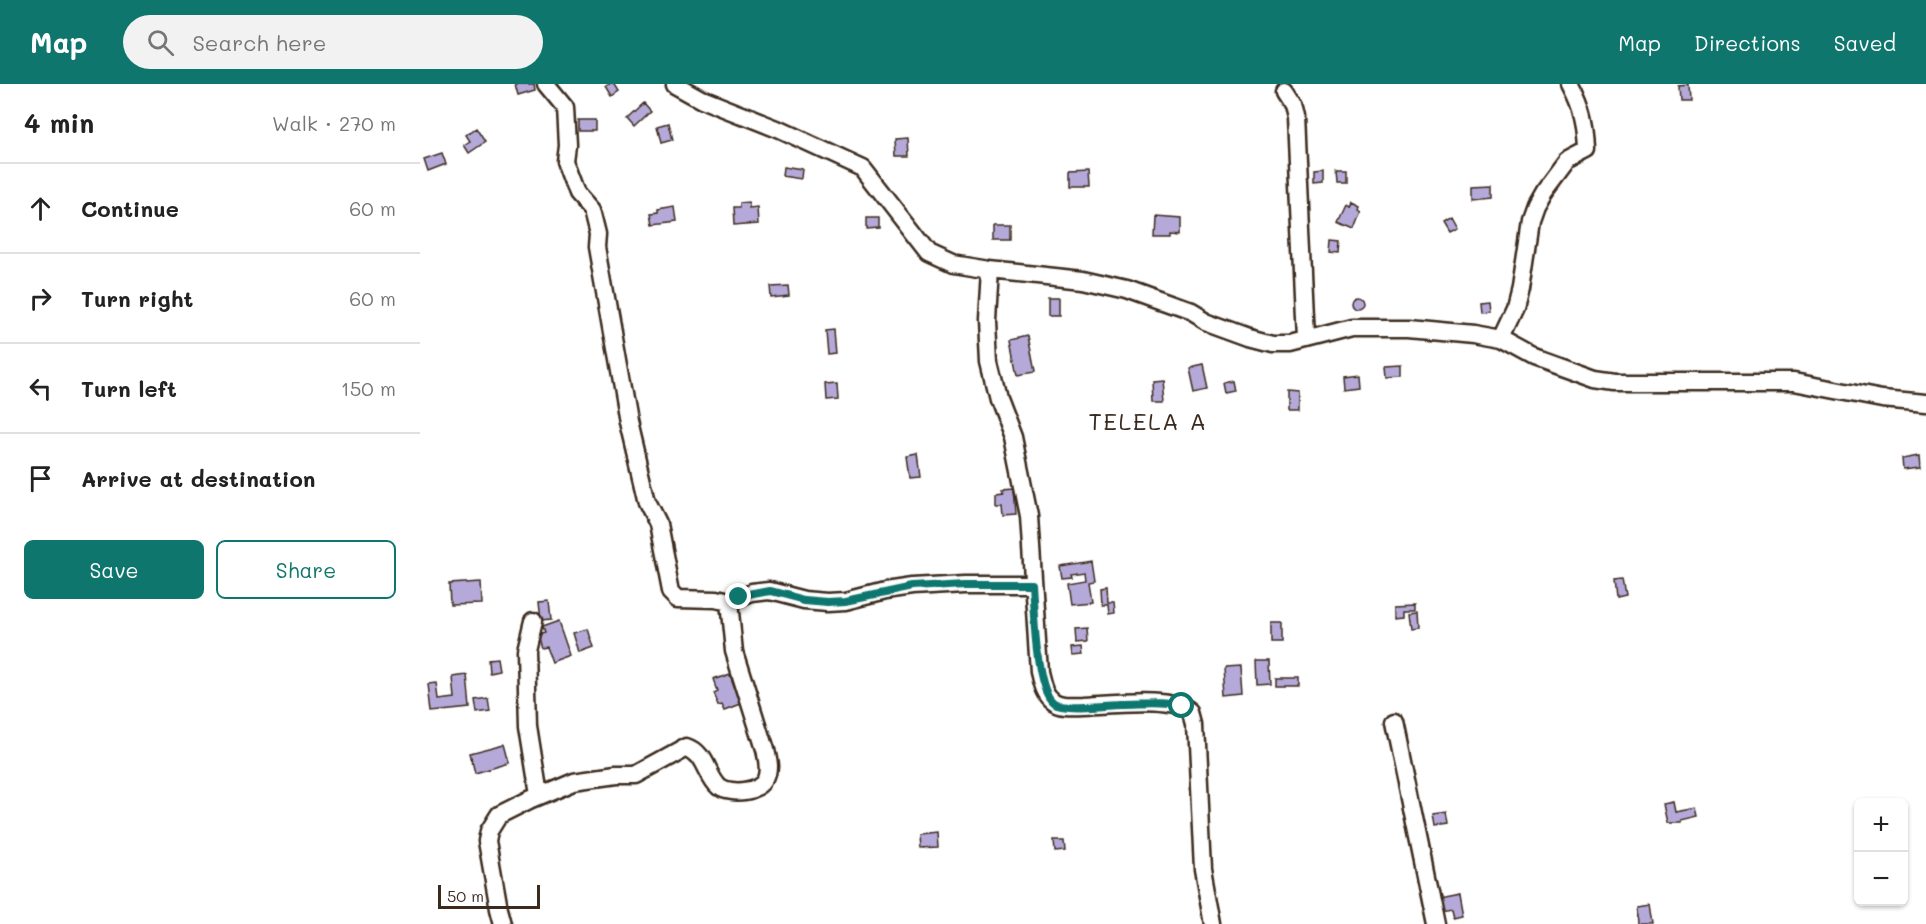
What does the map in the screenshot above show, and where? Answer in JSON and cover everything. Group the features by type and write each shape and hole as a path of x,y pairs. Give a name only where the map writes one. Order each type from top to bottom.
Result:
{"street":[{"path":"546,84 565,107 567,145 565,161 577,193 592,210 598,234 597,247 628,422 647,501 658,524 671,591 678,598 716,599 729,602 752,593 770,591 804,600 828,602 846,601 912,587 1032,584"},
{"path":"675,84 702,99 778,129 863,168 929,253 953,264 1083,280 1127,290 1191,313 1206,322 1273,344 1290,344 1342,329 1387,328 1473,334 1501,339 1534,357 1595,379 1615,382 1794,382 1882,399 1926,403"},
{"path":"1501,339 1515,309 1530,222 1535,208 1567,162 1588,151 1587,125 1578,96 1571,84"},
{"path":"1284,92 1293,105 1296,118 1306,339"},
{"path":"990,270 987,321 988,361 998,398 1013,437 1029,516 1039,672 1045,693 1056,704 1073,706 1166,703 1182,706 1193,713 1196,724 1203,868 1213,924"},
{"path":"503,924 487,841 489,831 500,815 538,795 574,782 616,775 636,775 687,747 704,761 714,780 722,789 746,790 760,786 766,781 768,766 765,750 734,651 729,602"},
{"path":"533,621 526,650 528,726 538,795"},
{"path":"1394,721 1436,924"}],"building":[{"path":"515,84 534,84 535,90 518,95"},
{"path":"614,84 619,92 612,97 606,87"},
{"path":"1688,85 1689,100 1679,100 1678,86"},
{"path":"643,103 650,111 634,126 627,118"},
{"path":"578,120 595,120 595,131 578,131"},
{"path":"668,123 672,140 661,143 657,126"},
{"path":"476,128 485,142 469,153 464,145 470,141 466,135"},
{"path":"908,138 909,156 896,156 895,139"},
{"path":"442,153 446,164 428,171 424,159"},
{"path":"784,167 803,170 802,179 783,176"},
{"path":"1323,171 1323,183 1314,184 1314,172"},
{"path":"1336,171 1346,171 1346,183 1337,183"},
{"path":"1088,172 1089,187 1070,187 1070,173"},
{"path":"1493,184 1493,197 1473,199 1473,185"},
{"path":"750,202 750,208 758,207 759,224 733,226 732,208 739,208 739,203"},
{"path":"1351,202 1359,206 1358,209 1361,211 1354,229 1338,222 1346,205 1349,207"},
{"path":"675,207 677,222 653,225 651,214 658,213 658,210"},
{"path":"1153,215 1180,217 1180,232 1152,234"},
{"path":"866,218 878,218 878,227 866,228"},
{"path":"1449,218 1455,229 1447,233 1441,223"},
{"path":"993,225 1010,225 1010,240 993,240"},
{"path":"1332,240 1341,241 1340,253 1331,252"},
{"path":"788,285 789,295 771,297 770,286"},
{"path":"1359,297 1363,303 1359,309 1355,309 1351,301"},
{"path":"1048,298 1059,298 1059,316 1048,316"},
{"path":"1488,301 1489,311 1480,312 1479,302"},
{"path":"834,329 836,353 827,354 825,330"},
{"path":"1028,336 1035,372 1018,375 1011,340"},
{"path":"1202,365 1207,388 1193,391 1188,368"},
{"path":"1403,366 1403,377 1387,378 1386,367"},
{"path":"1358,374 1359,386 1344,388 1343,376"},
{"path":"1162,378 1164,401 1153,401 1152,379"},
{"path":"1234,381 1236,391 1226,393 1224,383"},
{"path":"837,383 838,399 826,400 825,384"},
{"path":"1287,392 1298,393 1298,410 1287,410"},
{"path":"918,455 921,477 910,478 907,457"},
{"path":"1919,455 1920,467 1903,469 1902,458"},
{"path":"1014,488 1016,514 1003,515 1002,504 996,504 996,493 1004,492 1003,489"},
{"path":"1091,561 1094,581 1088,582 1091,602 1070,604 1067,583 1085,580 1084,572 1062,578 1060,566"},
{"path":"1622,580 1625,598 1616,600 1614,581"},
{"path":"481,582 482,604 450,605 449,584"},
{"path":"1106,588 1107,603 1113,603 1114,613 1108,614 1107,605 1101,605 1100,589"},
{"path":"549,601 551,620 541,621 539,602"},
{"path":"1415,603 1415,609 1404,609 1404,615 1395,616 1395,604"},
{"path":"1417,611 1418,628 1411,629 1409,612"},
{"path":"559,621 571,656 552,663 546,647 541,648 537,635 544,633 542,627"},
{"path":"1271,623 1282,623 1282,643 1271,643"},
{"path":"1087,628 1088,641 1077,642 1076,629"},
{"path":"588,629 594,648 580,653 574,633"},
{"path":"1083,646 1084,654 1073,655 1072,647"},
{"path":"497,658 499,670 489,672 488,659"},
{"path":"1256,661 1269,661 1270,684 1257,685"},
{"path":"1241,668 1243,696 1226,698 1224,669"},
{"path":"730,673 741,703 725,709 722,703 718,704 713,692 717,690 713,679"},
{"path":"467,675 470,708 432,712 429,685 437,684 439,700 455,698 453,677"},
{"path":"1275,678 1298,678 1298,686 1275,686"},
{"path":"488,698 490,711 477,713 475,700"},
{"path":"505,744 510,763 475,773 470,753"},
{"path":"1674,802 1676,812 1697,808 1699,817 1682,821 1682,823 1668,823 1664,804"},
{"path":"1446,814 1448,826 1435,828 1433,816"},
{"path":"937,832 938,847 918,848 917,834"},
{"path":"1054,841 1064,841 1065,851 1055,852"},
{"path":"1458,893 1462,915 1453,917 1451,909 1440,911 1437,897"},
{"path":"1650,904 1653,924 1638,924 1637,906"}],"district":[{"name":"TELELA A","path":"1148,422"}],"route":[{"path":"739,597 770,591 804,600 828,602 846,601 912,587 1032,584 1039,672 1045,693 1056,704 1073,706 1166,703 1182,706"}]}
